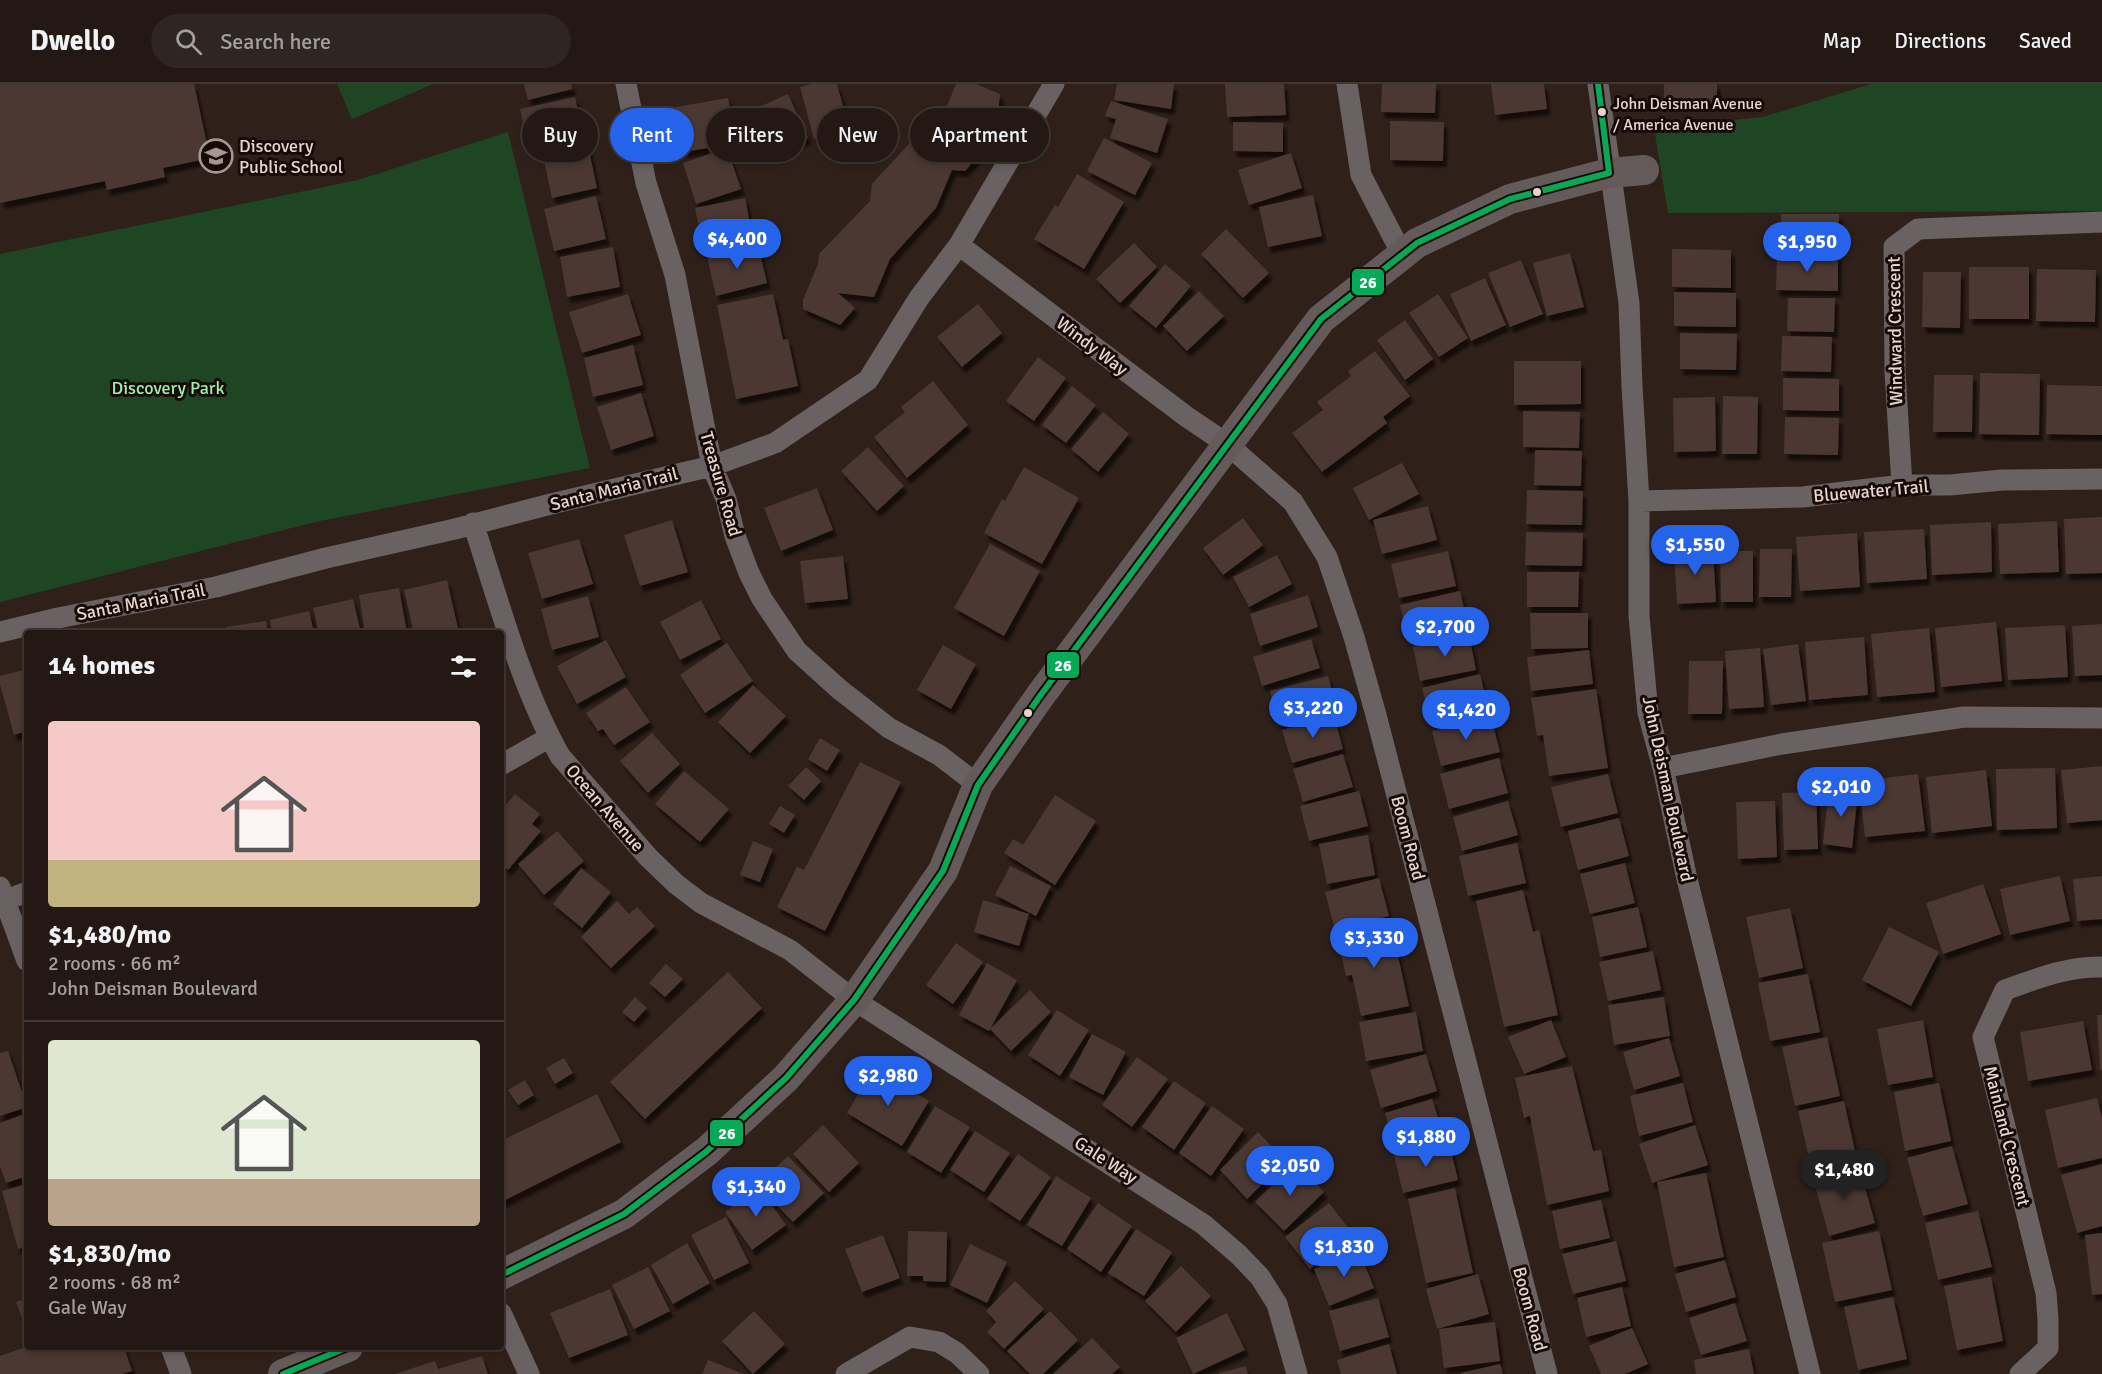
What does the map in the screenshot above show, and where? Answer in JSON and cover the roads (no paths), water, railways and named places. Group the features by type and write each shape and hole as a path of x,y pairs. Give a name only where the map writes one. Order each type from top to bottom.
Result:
{"street":[{"name":"Treasure Road","path":"626,84 646,183 675,275 712,466 726,499 735,536 762,599 797,651 839,689 889,728 939,755 978,785"},
{"name":"Santa Maria Trail","path":"0,632 58,618 216,587 712,466 775,443 868,380 919,298 959,245 1054,84"},
{"path":"1347,84 1361,175 1402,254"},
{"name":"John Deisman Boulevard","path":"1598,84 1629,303 1639,501 1639,616 1648,713 1810,1374"},
{"path":"504,1274 624,1214 706,1151 786,1078 854,1000 942,872 978,785 1040,696 1321,319 1418,243 1510,199 1609,173 1644,170"},
{"name":"Windward Crescent","path":"1902,485 1895,372 1894,247 1918,229 2102,222"},
{"name":"Windy Way","path":"959,245 1187,417 1227,444"},
{"name":"Boom Road","path":"1227,444 1293,502 1327,557 1341,596 1376,716 1547,1374"},
{"name":"Bluewater Trail","path":"1639,501 1803,497 1902,485 1950,485 2002,480 2102,479"},
{"name":"Ocean Avenue","path":"474,523 513,645 550,738 560,756 616,823 676,884 701,903 790,950 854,1000"},
{"path":"1663,768 1782,744 1964,717 2102,718"},
{"path":"504,763 550,738"},
{"path":"24,892 3,894 24,953"},
{"name":"Mainland Crescent","path":"2020,1374 2048,1348 2048,1310 2046,1293 1983,1037 2005,990 2057,973 2086,967 2102,967"},
{"name":"Gale Way","path":"854,1000 1203,1224 1260,1277 1277,1304 1297,1374"},
{"path":"504,1320 529,1374"},
{"path":"846,1374 910,1337 939,1342 957,1353 979,1374"},
{"path":"172,1350 182,1374"},
{"path":"284,1374 341,1350"}],"place":[{"name":"John Deisman Avenue / America Avenue","path":"1602,112"},
{"name":"Discovery Public School","path":"216,156"}],"park label":[{"name":"Discovery Park","path":"168,388"}]}
